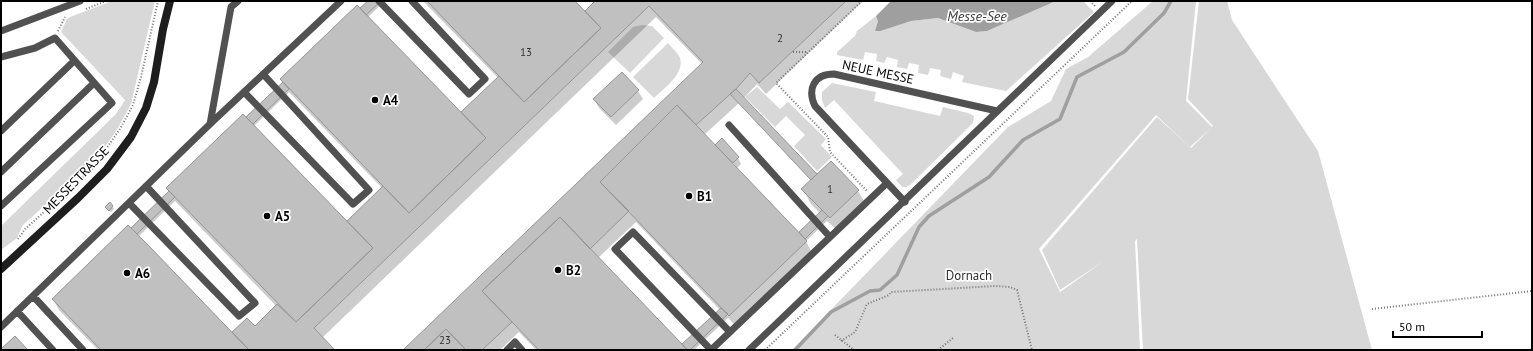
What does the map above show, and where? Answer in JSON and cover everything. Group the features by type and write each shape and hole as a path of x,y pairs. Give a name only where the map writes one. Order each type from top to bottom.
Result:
{"street":[{"name":"MESSESTRASSE","path":"1,269 107,169 131,137 146,108 154,82 163,29 170,1"}],"lane":[{"path":"1,31 80,1"},
{"path":"210,124 231,8 238,1"},
{"path":"1,327 210,124 341,1"},
{"path":"379,1 469,94 485,79 412,1"},
{"path":"749,350 905,202 1112,1"},
{"path":"1,57 35,48 55,38 112,103 1,206"},
{"path":"1,131 74,61"},
{"path":"244,92 353,204 358,200 368,190 263,74"},
{"name":"NEUE MESSE","path":"905,202 815,106 811,98 811,90 819,77 834,74 997,111"},
{"path":"1,172 94,83"},
{"path":"729,125 830,237"},
{"path":"730,332 633,232 615,248 711,350 730,332 830,237 887,183"},
{"path":"129,203 238,316 255,303 146,186"},
{"path":"33,296 83,350"},
{"path":"17,311 54,350"},
{"path":"507,350 515,342 522,350"}],"path":[{"path":"86,9 106,1"},
{"path":"14,242 25,229 92,169 120,129 133,105 141,77 158,1"},
{"path":"765,350 1132,1"},
{"path":"55,38 65,17"},
{"path":"793,52 809,52"},
{"path":"841,341 855,332 867,304 889,295 891,292 995,286 1010,287 1017,290 1032,350"},
{"path":"1372,309 1532,291"},
{"path":"835,335 854,350"},
{"path":"938,350 953,338"}],"green space":[{"path":"112,1 155,1 131,104 118,128 91,164 23,225 17,238 1,250 1,226 116,114 125,100 61,32 67,19 70,17"},
{"path":"1056,1 1083,1 1094,12 1006,91 962,82 964,76 953,72 951,79 940,76 941,70 930,68 928,75 918,73 919,65 909,63 907,69 897,67 898,60 887,57 884,63 876,61 877,54 865,52 863,60 837,55 837,52 855,36 857,31 876,16 878,21 875,31 911,21 938,18 976,32 987,31"},
{"name":"Dornach","path":"1153,1 1196,1 1186,101 1212,127 1213,126 1188,99 1199,1 1227,1 1232,20 1318,151 1372,350 1143,350 1137,239 1135,241 1140,350 792,350 1008,127 1051,101 1066,69 1088,57","holes":["1156,115 1190,147 1212,127 1191,148 1157,117 1042,250 1060,290 1104,261 1060,292 1039,249"]},
{"path":"642,25 652,26 664,38 630,73 608,52 633,27"},
{"path":"668,43 680,58 681,64 672,81 654,98 633,77"},
{"path":"832,83 876,92 874,101 940,116 943,107 968,113 974,116 973,123 910,185 902,187 896,180 903,174 834,100 825,108 822,100 822,92"},
{"path":"757,87 780,109 788,102 826,139 821,145 832,157 817,171 794,146 805,135 786,116 775,127 745,97"}],"water":[{"name":"Messe-See","path":"891,1 1056,1 987,31 976,32 938,18 911,21 880,31 875,31 878,21 876,16"}],"building":[{"path":"368,1 381,1 366,15 360,8"},
{"path":"427,1 575,1 601,28 524,102"},
{"path":"595,1 846,1 759,83 750,73 736,89 696,125 677,105 600,182 629,211 590,249 560,217 482,291 512,322 482,350 466,350 446,329 424,350 403,350 703,62 649,6 314,328 335,350 249,350 232,332 247,318 255,326 277,304 296,322 373,248 347,221 383,186 409,213 486,138 461,112 499,76 524,102 601,28 585,11"},
{"name":"A4","path":"357,5 486,138 409,213 280,79"},
{"path":"622,72 639,90 611,117 593,99"},
{"path":"283,82 289,89 253,124 246,117"},
{"path":"736,89 817,174 811,180 730,94"},
{"name":"B1","path":"677,105 807,241 729,316 600,182"},
{"name":"A5","path":"243,114 373,248 296,322 166,188"},
{"path":"722,138 739,157 733,163 715,145"},
{"path":"831,161 859,190 830,218 801,189"},
{"path":"169,191 175,197 137,234 131,228"},
{"path":"110,202 113,206 109,211 105,207"},
{"path":"822,210 828,216 805,239 799,232"},
{"name":"B2","path":"560,217 687,350 539,350 482,291"},
{"name":"A6","path":"128,225 249,350 101,350 52,299"},
{"path":"721,308 728,314 690,350 687,350 682,344"},
{"path":"446,329 466,350 424,350"},
{"path":"15,336 28,350 1,350 1,349"}],"waterway":[{"path":"795,350 831,312 870,291 880,290 897,275 919,227 929,216 989,177 1023,140 1060,119 1077,77 1124,52 1164,13 1171,1"}],"place":[{"name":"A4","path":"375,100"},
{"name":"B1","path":"689,196"},
{"name":"A5","path":"267,216"},
{"name":"B2","path":"558,270"},
{"name":"A6","path":"127,273"}]}
